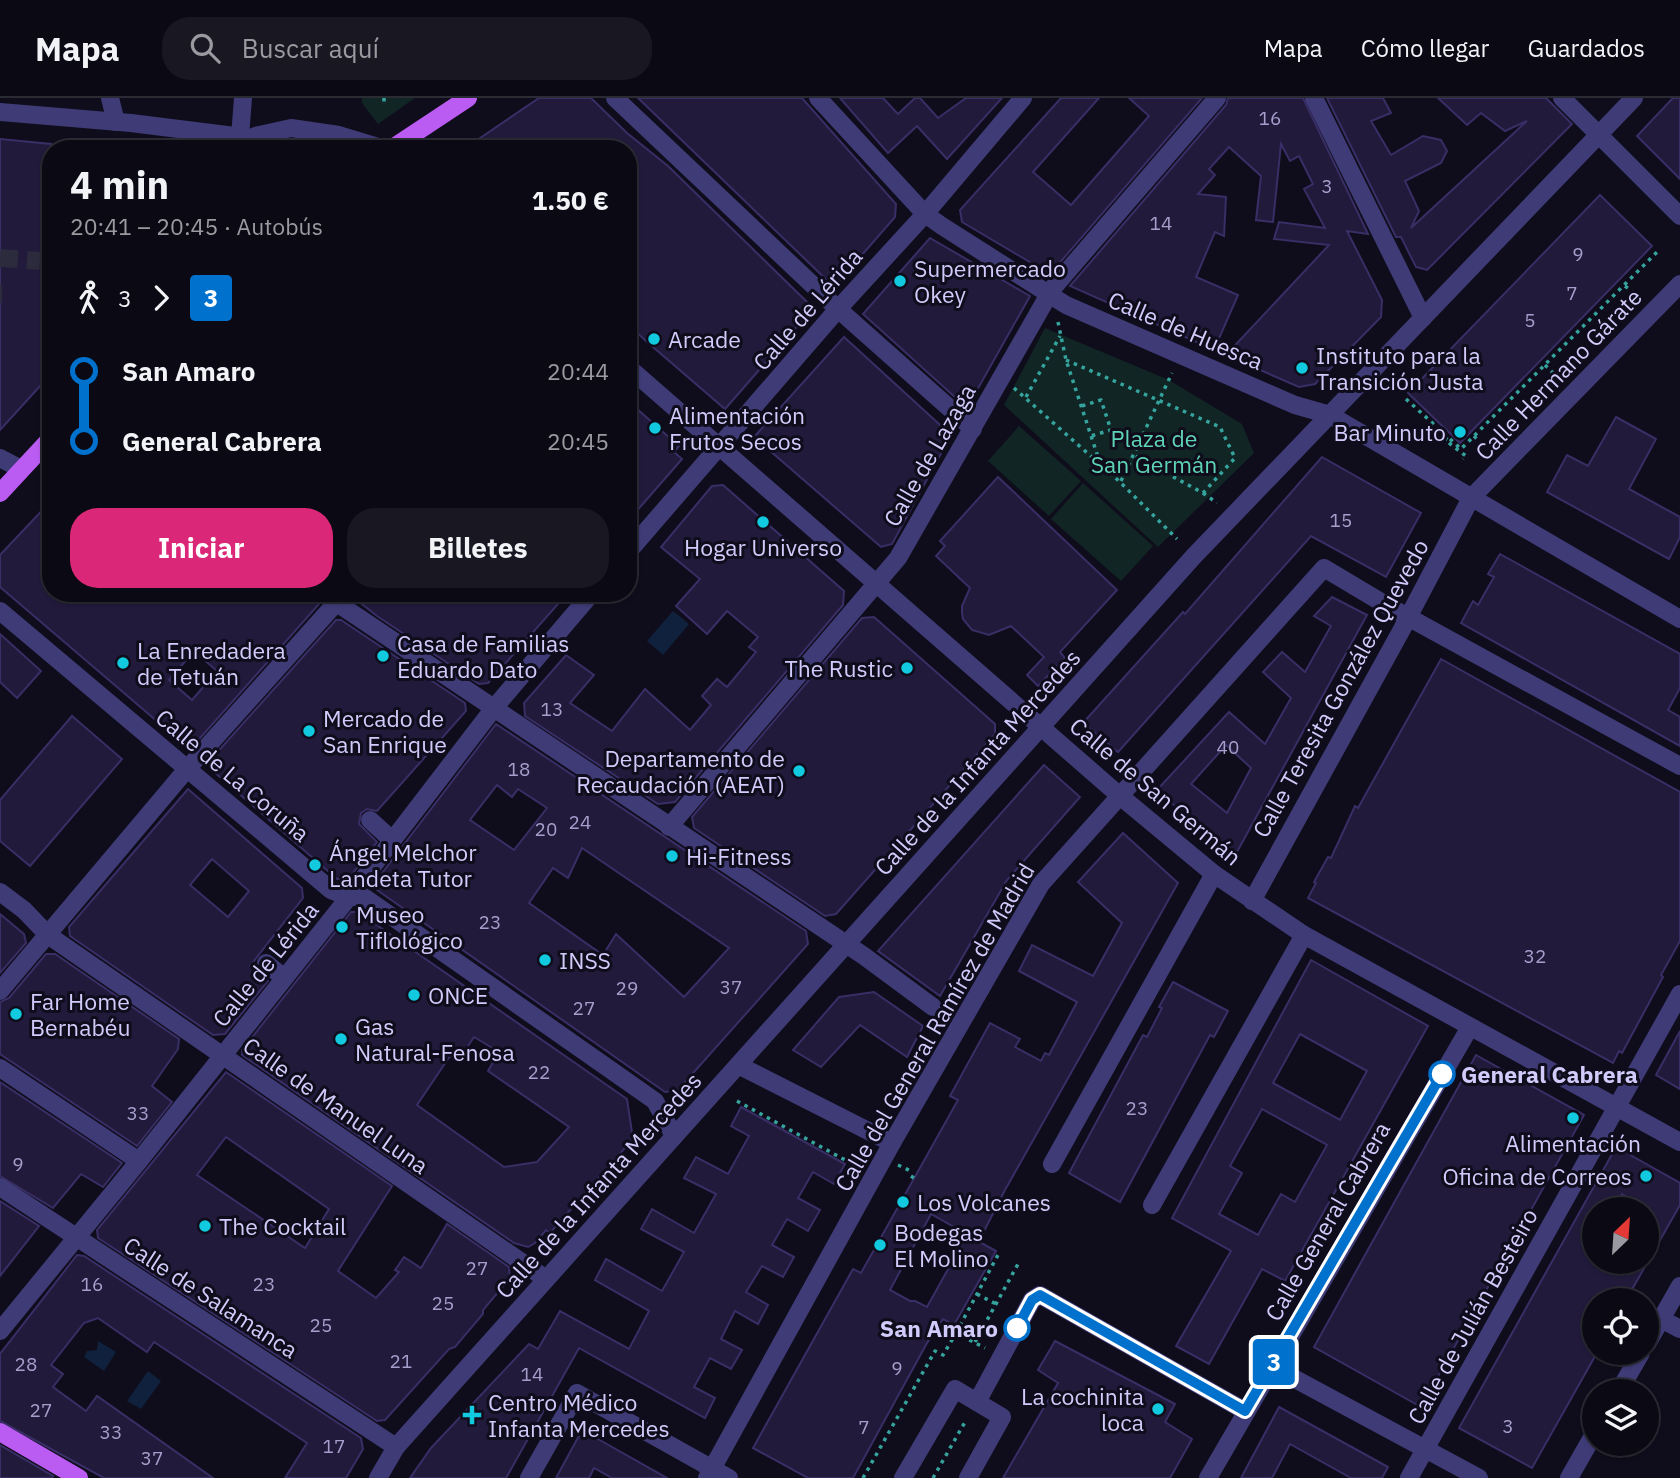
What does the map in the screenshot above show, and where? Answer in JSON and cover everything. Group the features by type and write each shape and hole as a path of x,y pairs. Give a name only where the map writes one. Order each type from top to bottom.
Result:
{"main road":[{"path":"405,140 468,98"},
{"path":"0,493 42,448"},
{"path":"0,1432 60,1473 79,1478"}],"street":[{"path":"110,98 116,122"},
{"path":"243,98 249,140"},
{"path":"615,98 838,309 973,429"},
{"name":"Calle de Huesca","path":"818,98 925,214 1066,305 1296,405 1330,415 1680,619"},
{"name":"Calle de Lérida","path":"637,542 838,309 925,214 1023,98"},
{"name":"Calle de Lazaga","path":"669,827 898,558 1058,281 1217,98"},
{"path":"1314,98 1423,318"},
{"path":"1562,98 1680,216"},
{"name":"Calle de la Infanta Mercedes","path":"378,1478 396,1447 1194,556 1634,98"},
{"path":"0,112 116,122 242,140"},
{"path":"252,140 291,128 355,140"},
{"name":"Calle Hermano Gárate","path":"1471,498 1680,284"},
{"name":"Calle de San Germán","path":"637,375 1120,796 1214,874 1304,935 1680,1142"},
{"path":"0,458 21,470"},
{"name":"Calle Teresita González Quevedo","path":"1252,901 1409,617 1471,498"},
{"name":"Calle del General Ramírez de Madrid","path":"709,1473 892,1143 1041,884 1324,568 1680,766"},
{"path":"0,991 326,602"},
{"path":"335,602 846,945 933,1007"},
{"name":"Calle de Lérida","path":"0,1331 285,978 494,708 581,602"},
{"name":"Calle de La Coruña","path":"0,611 331,890 349,897 364,897 655,1101 674,1136"},
{"path":"370,820 392,840"},
{"path":"1052,1164 1214,874"},
{"name":"Calle de Manuel Luna","path":"0,892 24,910 48,935 546,1279"},
{"path":"1152,1205 1304,935"},
{"path":"266,963 285,978"},
{"name":"Calle de Julián Besteiro","path":"1409,1478 1680,994"},
{"name":"Calle General Cabrera","path":"1208,1478 1470,1027"},
{"path":"738,1065 892,1143"},
{"path":"0,1068 139,1161"},
{"name":"Calle de Salamanca","path":"0,1187 396,1447"},
{"path":"1659,1323 1680,1286"},
{"path":"977,1402 1032,1300 1040,1295 1245,1411"},
{"path":"1661,1319 1680,1329"},
{"path":"1271,1366 1479,1478"},
{"path":"903,1478 955,1389 1002,1417 968,1478"},
{"path":"529,1478 577,1394 709,1473 729,1478"},
{"path":"1569,1478 1582,1455"}],"path":[{"path":"384,98 384,106"},
{"path":"1406,399 1461,449 1660,250"},
{"path":"1625,286 1636,295"},
{"path":"1058,322 1066,360 1101,465"},
{"path":"1026,397 1061,334"},
{"path":"1066,360 1220,427 1235,458 1203,493"},
{"path":"1545,365 1556,376"},
{"path":"1120,482 1172,373"},
{"path":"1002,377 1120,482 1177,539"},
{"path":"1082,406 1101,400 1111,430 1091,436"},
{"path":"1429,430 1436,426"},
{"path":"1474,436 1486,449"},
{"path":"1447,437 1446,440 1465,456 1463,459"},
{"path":"1133,456 1217,503"},
{"path":"737,1101 861,1168"},
{"path":"863,1478 935,1350 943,1355 999,1253"},
{"path":"975,1342 1018,1264"},
{"path":"977,1294 996,1304"},
{"path":"956,1333 987,1349"},
{"path":"933,1478 965,1422"}],"green space":[{"path":"362,98 415,98 378,124 362,103"},
{"name":"Plaza de San Germán","path":"1045,328 1169,380 1242,424 1254,453 1158,547 1004,405"},
{"path":"1019,426 1081,481 1049,516 988,461"},
{"path":"1083,483 1153,546 1121,581 1051,519"}],"water":[{"path":"673,611 689,624 663,655 647,641"},
{"path":"98,1341 116,1352 104,1371 84,1357 87,1351 97,1350"},
{"path":"148,1371 161,1381 141,1409 127,1401"}],"building":[{"path":"539,98 591,98 636,140 477,140"},
{"path":"638,98 802,98 896,204 895,217 834,287"},
{"path":"840,98 883,98 898,114 915,98 920,98 938,118 966,98 1002,98 947,159 917,126 888,153"},
{"path":"1061,98 1099,98 1033,172 1071,205 1149,116 1129,98 1202,98 1050,274 962,222 960,210"},
{"path":"1228,98 1303,98 1368,234 1347,231 1382,300 1381,317 1315,384 1299,387 1226,355 1329,245 1274,239 1279,222 1325,228 1304,189 1313,184 1299,156 1290,161 1281,144 1273,222 1256,220 1261,176 1229,147 1209,169 1215,175 1198,194 1226,197 1224,236 1215,232 1196,277 1238,295 1214,350 1070,286 1226,105"},
{"path":"1327,98 1383,98 1391,113 1371,121 1391,155 1423,136 1441,140 1447,151 1441,163 1405,181 1419,211 1411,228 1527,121 1505,131 1481,113 1467,125 1438,98 1546,98 1572,124 1427,270 1416,267 1401,237 1396,237"},
{"path":"1673,98 1680,98 1680,179 1637,136"},
{"path":"0,139 42,143 42,384 0,430"},
{"path":"637,141 668,166 809,304 808,314 725,409 637,333"},
{"path":"1600,195 1652,246 1460,443 1408,393"},
{"path":"930,238 1030,296 967,408 863,314"},
{"path":"844,337 951,435 892,544 881,547 754,437"},
{"path":"637,409 679,446 674,452 682,459 637,511"},
{"path":"1616,417 1656,439 1629,489 1680,517 1680,537 1669,559 1547,492 1567,455 1588,466"},
{"path":"1322,457 1421,513 1386,577 1311,536 1118,752 1083,723 1183,612 1185,614"},
{"path":"998,477 1117,590 1060,652 1065,658 1038,686 1027,675 1044,657 1011,626 989,635 972,630 963,619 962,613 962,606 970,588 936,556 945,546 940,541"},
{"path":"723,485 844,591 843,605 675,802 658,804 525,716 524,703 566,655 594,675 570,703 612,731 645,689 690,730 711,705 702,696 717,679 727,687 756,652 749,647 758,637 727,611 707,634 676,606 700,579 661,547 712,486"},
{"path":"42,511 42,602 319,604 193,746 186,746 0,587 0,555","holes":["194,651 217,671 192,700 169,680"]},
{"path":"1500,554 1680,654 1680,688 1668,710 1680,717 1680,746 1461,623 1473,601 1478,605 1494,577 1488,574"},
{"path":"1332,597 1367,615 1237,852 1208,836 1157,790 1229,712 1265,744 1291,698 1263,672 1282,652 1305,672 1331,626 1314,616","holes":["1226,745 1251,768 1227,813 1191,784"]},
{"path":"359,602 558,604 488,683 479,684"},
{"path":"874,617 995,724 995,734 836,914 825,916 694,828 692,817 862,618"},
{"path":"336,620 341,620 465,703 466,711 377,811 367,809 361,813 359,824 377,842 349,878 337,879 213,771 212,758"},
{"path":"0,634 41,671 17,698 0,682"},
{"path":"1441,659 1680,792 1680,941 1622,1053 1619,1051 1613,1063 1308,898 1328,857 1331,858 1355,806 1358,808"},
{"path":"72,716 122,759 30,866 0,841 0,800"},
{"path":"496,724 806,931 808,944 678,1090 665,1092 377,890 376,881","holes":["497,785 512,797 518,789 547,808 514,850 470,820","582,848 729,948 684,997 616,934 603,955 529,903 553,868 568,878"]},
{"path":"1044,765 1080,797 1007,880 940,996 878,951"},
{"path":"188,789 302,888 303,898 250,966 268,981 225,1034 213,1035 70,936 69,927","holes":["212,859 249,891 228,917 190,885"]},
{"path":"1123,833 1178,883 979,1241 931,1214 890,1290 927,1307 967,1235 996,1251 954,1325 943,1319 927,1343 853,1478 808,1478 753,1448 853,1269 861,1273 958,1100 950,1096 990,1023 1020,1039 1015,1047 1041,1061 1045,1053 1049,1055 1077,1002 1019,971 1032,945 1093,976 1122,923 1078,882"},
{"path":"351,912 358,912 627,1099 633,1139 550,1233 546,1230 528,1247 514,1243 242,1055 242,1050","holes":["474,1037 499,1052 488,1071 569,1127 537,1162 504,1167 417,1105 450,1056 458,1061"]},
{"path":"0,914 24,934 26,943 0,973"},
{"path":"46,954 55,954 179,1039 178,1049 152,1086 172,1102 137,1146 0,1054 0,1002 9,998"},
{"path":"1311,960 1428,1026 1285,1281 1262,1269 1209,1364 1176,1346 1231,1251 1172,1218","holes":["1300,1034 1367,1071 1340,1120 1273,1083","1262,1109 1327,1145 1295,1202 1281,1194 1258,1235 1219,1214 1242,1173 1230,1166"]},
{"path":"1173,982 1228,1011 1214,1037 1210,1035 1120,1202 1069,1173 1143,1035 1147,1037"},
{"path":"874,992 923,1026 907,1057 860,1025 821,1067 793,1050 839,997"},
{"path":"1680,1031 1680,1089 1656,1075"},
{"path":"1476,1055 1584,1115 1421,1407 1314,1347"},
{"path":"226,1072 392,1186 338,1271 376,1298 399,1272 395,1270 404,1257 421,1268 447,1224 509,1267 510,1278 455,1347 449,1349 385,1420 377,1421 98,1238 97,1230","holes":["226,1137 329,1209 305,1248 197,1175"]},
{"path":"0,1082 122,1163 103,1187 81,1174 53,1208 0,1176"},
{"path":"741,1107 845,1164 834,1184 813,1172 798,1198 820,1210 808,1231 787,1219 772,1245 794,1257 783,1277 762,1266 746,1292 768,1305 758,1324 735,1311 721,1339 742,1350 731,1369 710,1358 694,1387 715,1398 705,1418 579,1348 506,1478 410,1478 431,1448 529,1344 538,1349 560,1311 629,1349 649,1311 595,1280 606,1259 662,1291 684,1252 641,1229 652,1209 694,1233 716,1194 684,1178 696,1157 728,1174 749,1136 731,1126"},
{"path":"1616,1147 1680,1183 1680,1205 1659,1242 1659,1197 1627,1197 1622,1194 1620,1197 1588,1197"},
{"path":"0,1201 39,1226 0,1276"},
{"path":"1582,1208 1582,1274 1641,1274 1633,1288 1582,1288 1582,1365 1590,1365 1532,1468 1459,1428"},
{"path":"77,1255 84,1256 361,1438 363,1449 346,1478 285,1478 307,1443 154,1342 147,1352 98,1318 84,1323 51,1365 63,1374 53,1387 86,1411 97,1396 213,1478 104,1478 0,1421 0,1354"},
{"path":"1055,1341 1175,1404 1165,1422 1192,1439 1170,1478 1003,1478 1058,1383 1038,1370"},
{"path":"1279,1407 1388,1467 1382,1478 1351,1478 1290,1444 1272,1478 1241,1478"},
{"path":"582,1430 667,1478 612,1478 594,1468 589,1478 556,1478"},
{"path":"0,1445 53,1476 52,1478 0,1478"}],"tunnel":[{"path":"0,258 40,261"}],"bus line":[{"name":"3","path":"1017,1328 1032,1300 1040,1295 1245,1411 1442,1074"}],"place":[{"name":"Supermercado Okey","path":"900,281"},
{"name":"Arcade","path":"654,339"},
{"name":"Instituto para la Transición Justa","path":"1302,368"},
{"name":"Alimentación Frutos Secos","path":"655,428"},
{"name":"Bar Minuto","path":"1460,432"},
{"name":"Hogar Universo","path":"763,522"},
{"name":"Casa de Familias Eduardo Dato","path":"383,656"},
{"name":"La Enredadera de Tetuán","path":"123,663"},
{"name":"The Rustic","path":"907,668"},
{"name":"Mercado de San Enrique","path":"309,731"},
{"name":"Departamento de Recaudación (AEAT)","path":"799,771"},
{"name":"Hi-Fitness","path":"672,856"},
{"name":"Ángel Melchor Landeta Tutor","path":"315,865"},
{"name":"Museo Tiflológico","path":"342,927"},
{"name":"INSS","path":"545,960"},
{"name":"ONCE","path":"414,995"},
{"name":"Far Home Bernabéu","path":"16,1014"},
{"name":"Gas Natural-Fenosa","path":"341,1039"},
{"name":"General Cabrera","path":"1442,1074"},
{"name":"Alimentación","path":"1573,1118"},
{"name":"Oficina de Correos","path":"1646,1176"},
{"name":"Los Volcanes","path":"903,1202"},
{"name":"The Cocktail","path":"205,1226"},
{"name":"Bodegas El Molino","path":"880,1245"},
{"name":"San Amaro","path":"1017,1328"},
{"name":"La cochinita loca","path":"1158,1409"},
{"name":"Centro Médico Infanta Mercedes","path":"472,1415"}]}
